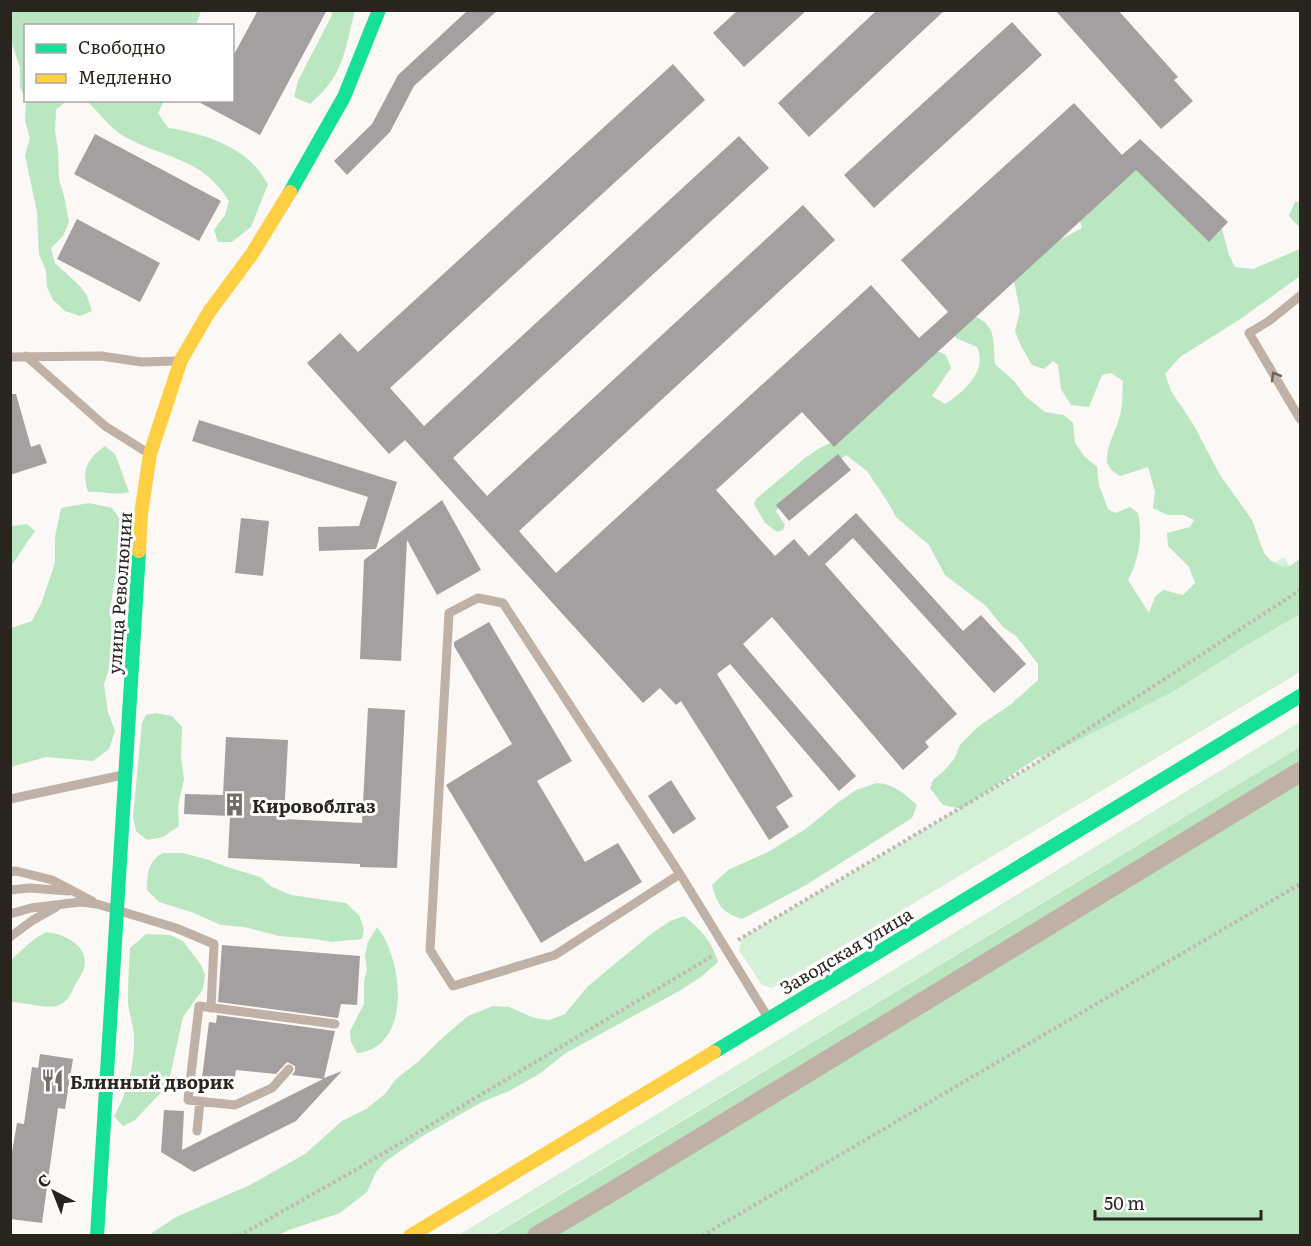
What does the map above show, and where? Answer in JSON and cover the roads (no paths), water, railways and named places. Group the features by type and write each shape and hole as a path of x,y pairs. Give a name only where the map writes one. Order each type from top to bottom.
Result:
{"street":[{"name":"улица Революции","path":"97,1236 141,514 150,454 182,360 209,312 252,254 286,200 344,97 379,10"},
{"name":"Заводская улица","path":"410,1236 1300,696"},
{"path":"537,1236 1300,772"}],"lane":[{"path":"1300,296 1269,321 1249,333 1300,419"},
{"path":"26,356 105,426 150,454"},
{"path":"10,357 101,356 142,362 182,360"},
{"path":"681,874 555,955 453,986 430,950 448,613 478,598 503,603 681,874 769,1018"},
{"path":"10,799 126,775"},
{"path":"10,872 39,876 97,904"},
{"path":"10,890 30,888 74,891"},
{"path":"10,914 68,902 97,904 176,928 214,944 211,1008"},
{"path":"10,937 40,915 68,902"},
{"path":"289,1070 272,1088 235,1105 188,1100 199,1006 335,1023"},
{"path":"197,1131 200,1101"}],"place":[{"name":"Кировоблгаз","path":"234,805"},
{"name":"Блинный дворик","path":"52,1081"}]}
